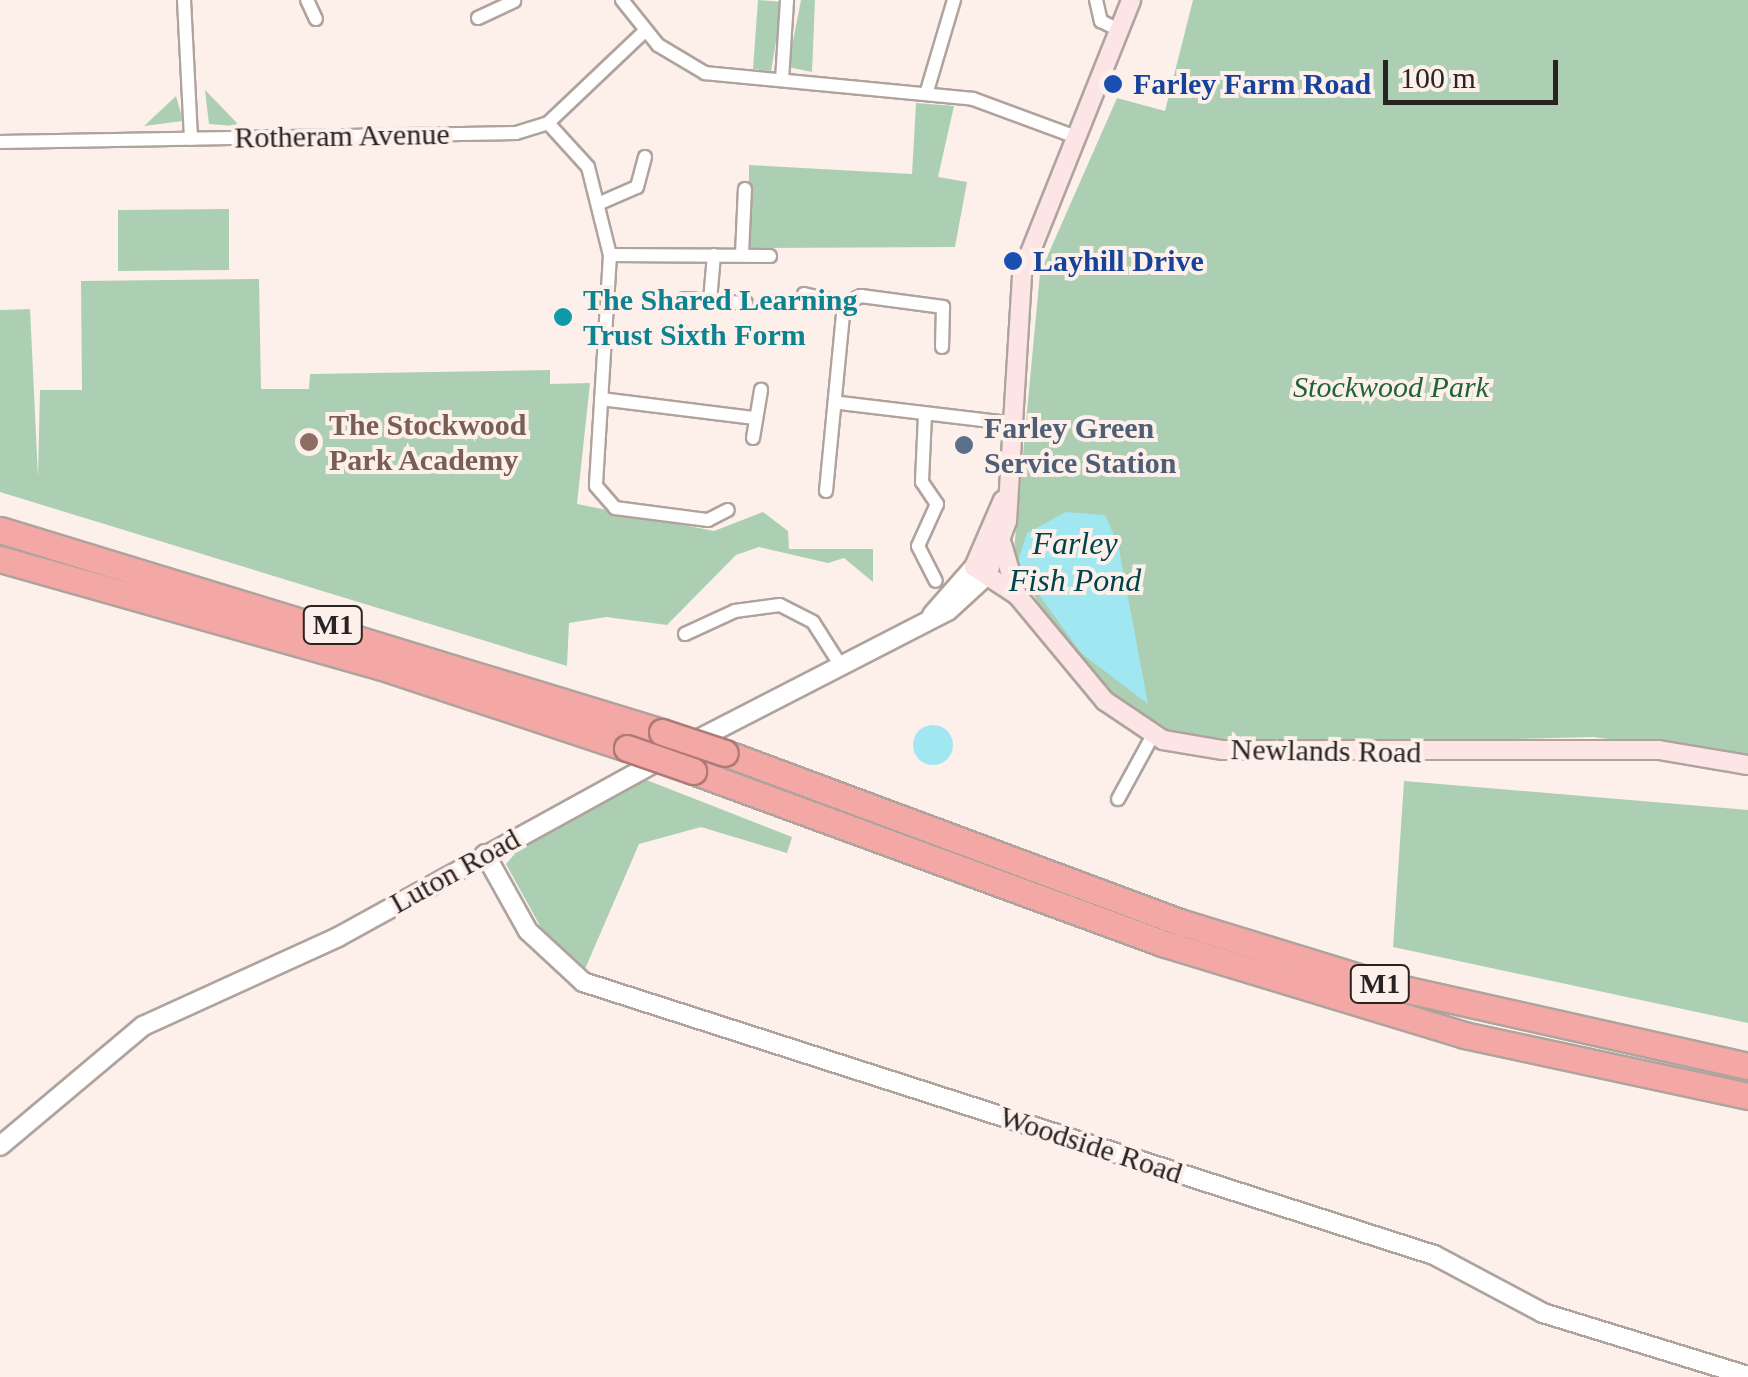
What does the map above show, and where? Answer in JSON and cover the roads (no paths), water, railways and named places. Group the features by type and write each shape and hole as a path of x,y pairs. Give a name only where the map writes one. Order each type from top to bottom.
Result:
{"highway":[{"name":"M1","path":"0,530 662,732 1183,923 1381,984 1748,1066"},
{"name":"M1","path":"0,559 627,748 1178,948 1464,1036 1748,1096"}],"main road":[{"path":"1017,595 1002,544 1022,273 1121,31 1130,0"},
{"path":"981,571 1003,500"},
{"path":"981,571 1002,544"},
{"name":"Newlands Road","path":"981,571 1017,595 1084,681 1153,735 1223,750 1659,750 1748,765"}],"street":[{"path":"184,0 192,139"},
{"path":"622,0 645,32 694,68 782,80 927,91 998,105 1076,137"},
{"path":"782,80 786,0"},
{"path":"927,91 954,0"},
{"path":"1096,0 1101,21 1121,31"},
{"path":"478,18 493,5 514,1"},
{"path":"312,2 316,19"},
{"path":"645,32 548,123 580,151 600,203 610,255 594,477 607,503 708,520 728,510"},
{"name":"Rotheram Avenue","path":"0,142 516,133 548,123"},
{"path":"600,203 637,187 645,157"},
{"path":"742,254 745,188"},
{"path":"610,255 770,256"},
{"path":"710,301 714,255"},
{"path":"942,346 943,291"},
{"path":"804,294 844,304 861,296 943,306"},
{"path":"684,299 746,303"},
{"path":"826,491 840,403 844,304"},
{"path":"753,438 753,418 761,390"},
{"path":"601,400 753,418"},
{"path":"840,403 1008,422"},
{"path":"925,415 922,482 937,504 918,546 936,581"},
{"name":"Luton Road","path":"0,1146 143,1026 338,937 485,854 929,619 981,571"},
{"path":"685,634 735,610 780,605 813,622 841,666"},
{"path":"1118,799 1153,735"},
{"name":"Woodside Road","path":"485,854 528,931 583,982 1434,1255 1543,1312 1748,1376"}],"water":[{"name":"Farley Fish Pond","path":"1066,512 1105,515 1118,544 1148,704 1081,653 1017,564 1027,533"},
{"path":"933,725 947,731 953,745 947,759 933,765 919,759 913,745 919,731"}],"place":[{"name":"Farley Farm Road","path":"1113,84"},
{"name":"Layhill Drive","path":"1013,261"},
{"name":"The Shared Learning Trust Sixth Form","path":"563,317"},
{"name":"The Stockwood Park Academy","path":"309,442"},
{"name":"Farley Green Service Station","path":"964,445"}],"park label":[{"name":"Stockwood Park","path":"1391,387"}]}
